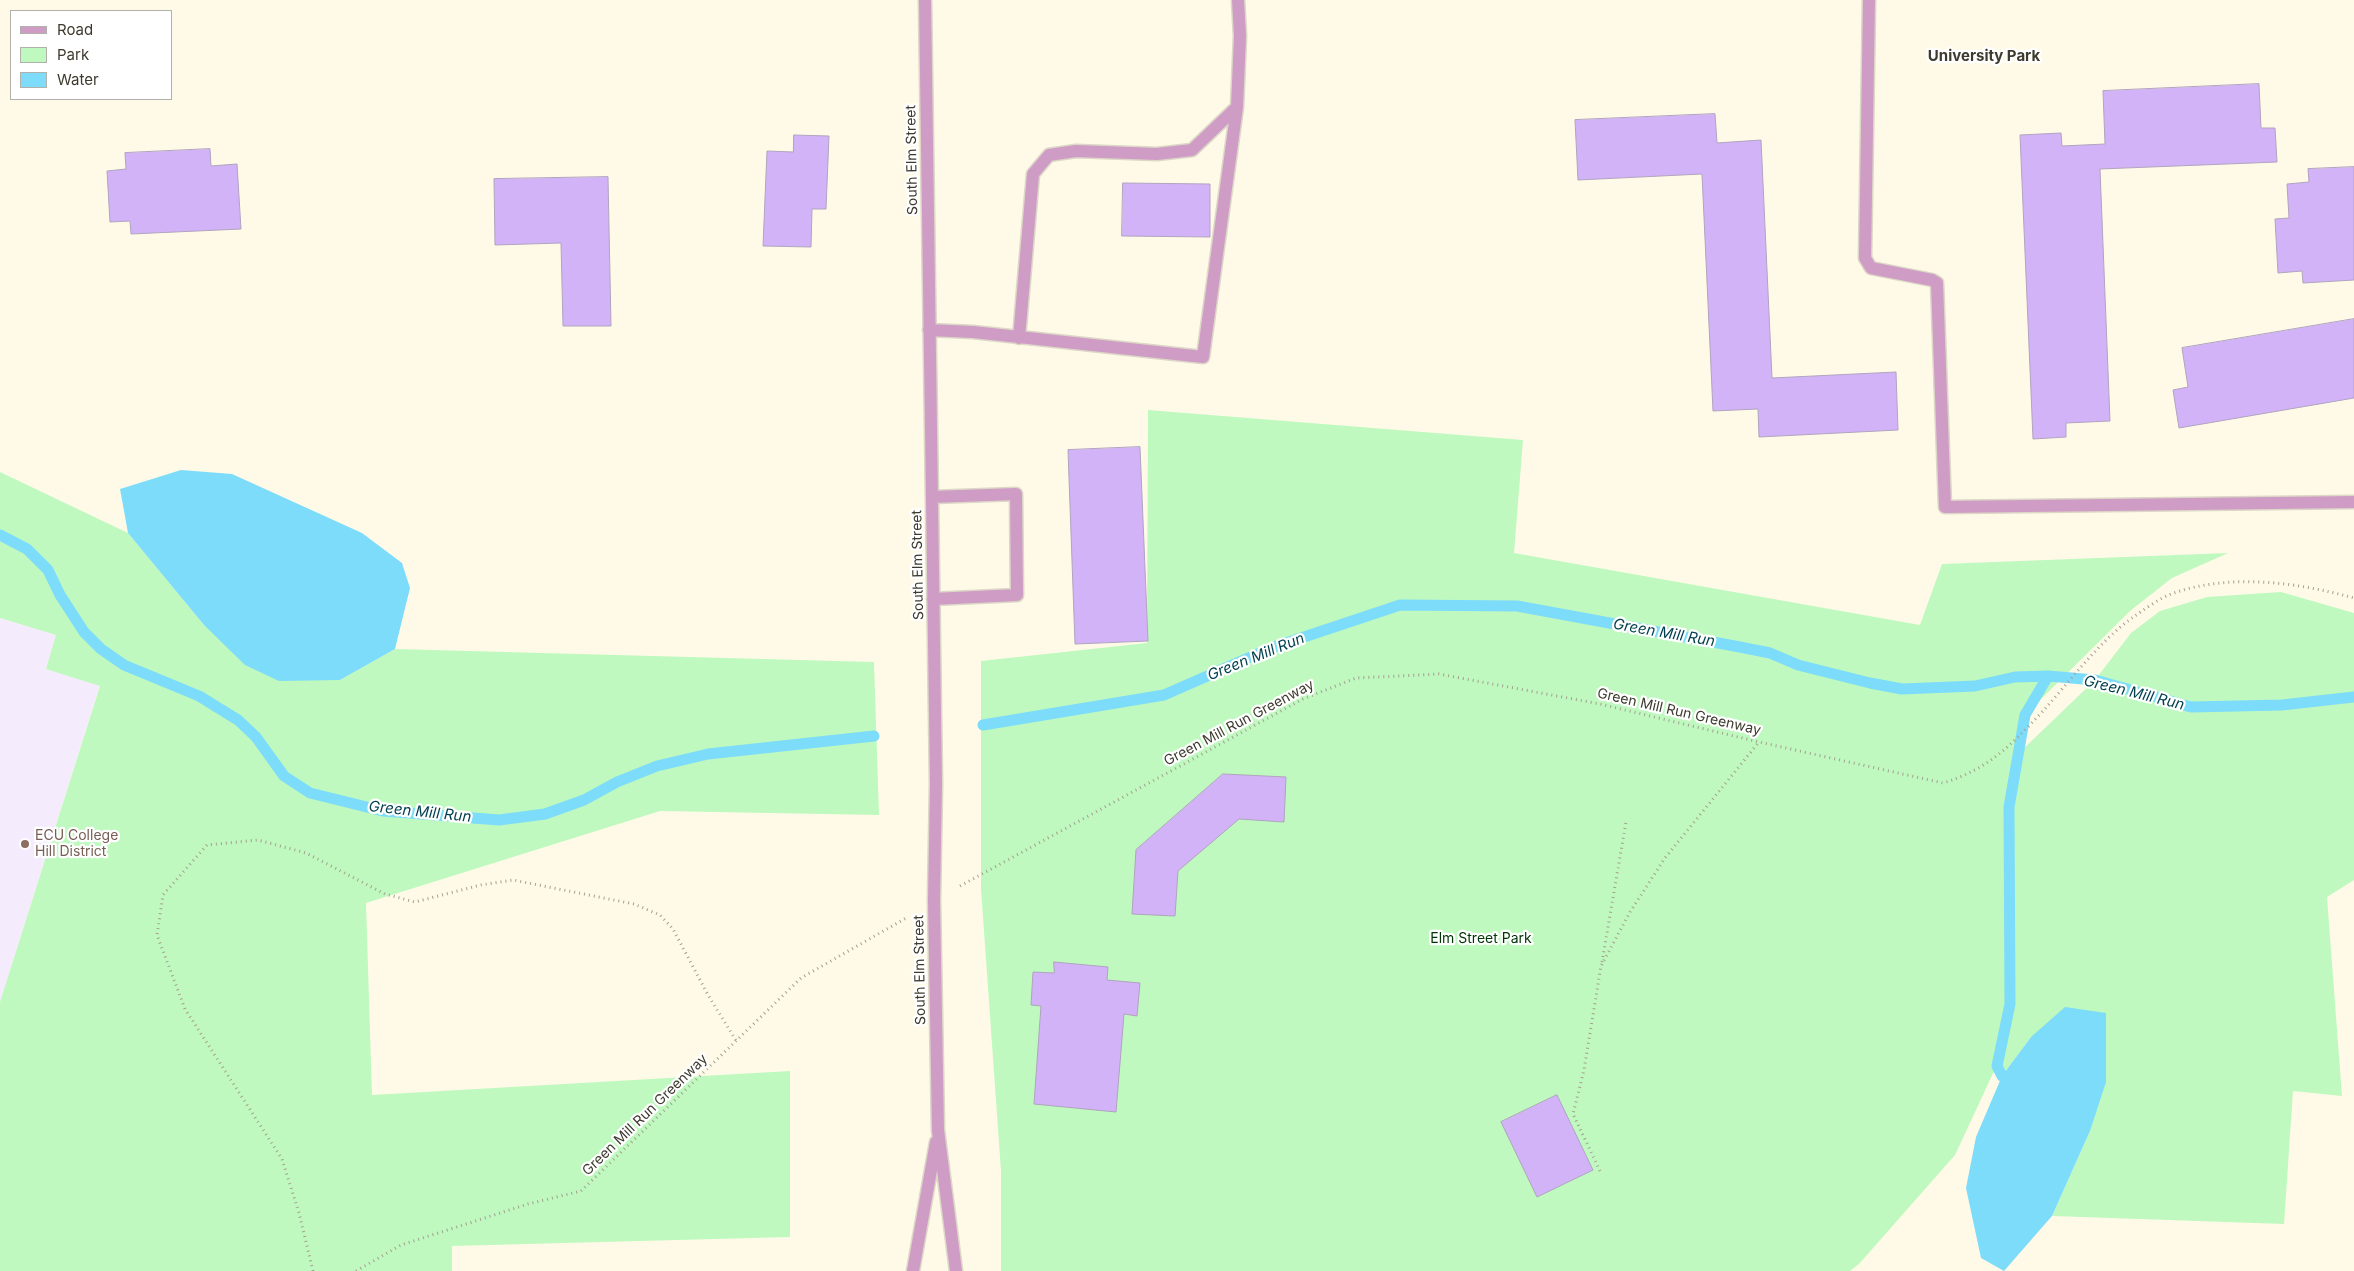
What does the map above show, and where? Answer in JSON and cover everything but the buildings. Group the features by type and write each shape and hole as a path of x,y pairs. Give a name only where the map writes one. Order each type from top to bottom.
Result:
{"street":[{"name":"South Elm Street","path":"925,0 938,1130 956,1271"},
{"path":"930,330 973,332 1203,357 1237,107 1240,36 1238,0"},
{"path":"1870,0 1865,258 1871,268 1932,280 1937,283 1945,507 2354,502"},
{"path":"1019,338 1033,174 1049,155 1076,151 1157,154 1192,150 1237,107"},
{"path":"932,497 1016,494 1017,596 933,599"},
{"name":"South Elm Street","path":"913,1271 938,1130"}],"path":[{"name":"Green Mill Run Greenway","path":"972,879 1303,699 1356,678 1439,674 1600,704 1759,742 1943,782 1963,777 1987,765 2014,742 2106,643 2134,616 2170,595 2212,584 2263,582 2319,588 2354,598"},
{"path":"1601,966 1630,912 1664,858 1759,742"},
{"path":"1600,1171 1573,1114 1584,1070 1626,822"},
{"path":"313,1271 299,1213 282,1158 185,1009 158,935 163,895 207,845 258,840 306,853 385,894 415,902 481,885 513,880 634,904 660,915 673,930 708,995 737,1042"},
{"name":"Green Mill Run Greenway","path":"356,1271 401,1245 528,1204 581,1191 801,978 890,928"}],"shaded area":[{"name":"ECU College Hill District","path":"0,618 56,635 46,669 100,685 0,1002"}],"green space":[{"name":"Elm Street Park","path":"1148,410 1523,440 1514,553 1920,625 1942,564 2228,553 2172,578 2130,611 2025,715 2020,752 2095,680 2131,633 2160,611 2207,597 2281,592 2354,613 2354,880 2327,897 2342,1096 2293,1091 2284,1224 2052,1216 2090,1131 2031,1037 2002,1076 1996,1067 1955,1155 1859,1264 1850,1271 1001,1271 1001,1171 981,889 981,661 1147,643"},
{"path":"0,472 128,533 204,625 340,680 395,649 874,662 879,815 660,811 366,903 372,1095 790,1071 790,1237 452,1246 452,1271 0,1271 0,1002 100,686 46,669 56,635 0,618"}],"water":[{"path":"181,470 232,474 362,533 402,563 410,588 395,649 340,680 279,681 245,665 204,625 128,533 120,489"},
{"path":"2065,1007 2106,1013 2106,1082 2090,1131 2052,1216 2004,1271 1981,1258 1966,1188 1976,1137 2002,1076 2031,1037"}],"waterway":[{"name":"Green Mill Run","path":"0,535 27,549 48,570 60,595 84,632 101,649 124,665 199,696 238,720 256,737 284,776 310,793 383,811 499,820 545,814 584,800 617,782 657,766 708,754 874,736"},
{"name":"Green Mill Run","path":"983,725 1164,695 1271,648 1400,605 1517,606 1770,653 1798,665 1902,689 1975,686 2015,677 2048,676 2095,680 2191,707 2282,705 2354,697"},
{"path":"2002,1076 1997,1066 2010,1004 2009,807 2025,715 2048,676"}],"place":[{"name":"ECU College Hill District","path":"25,844"}],"district":[{"name":"University Park","path":"1984,56"}]}
